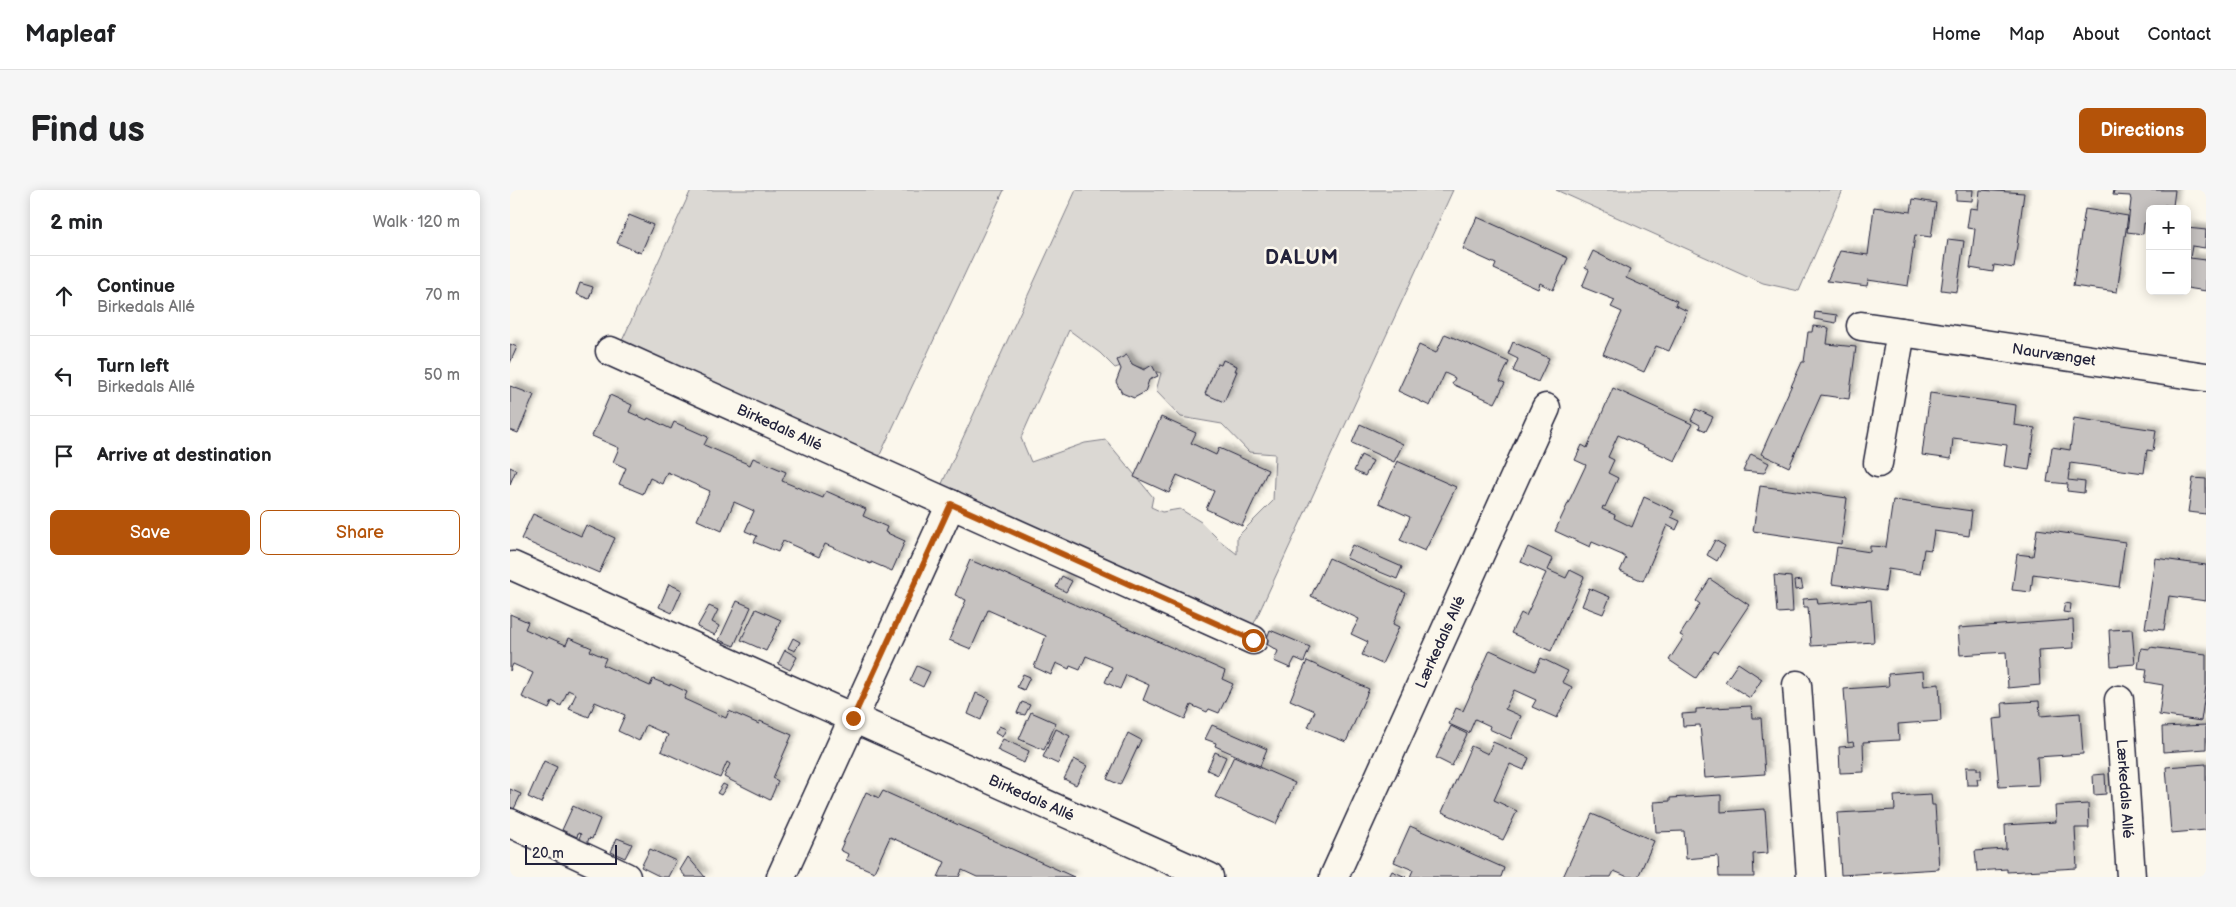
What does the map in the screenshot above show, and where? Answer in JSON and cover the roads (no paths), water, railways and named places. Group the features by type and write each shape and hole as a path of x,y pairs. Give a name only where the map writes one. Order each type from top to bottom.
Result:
{"street":[{"name":"Naurvænget","path":"1861,326 2206,377"},
{"path":"1878,463 1901,332"},
{"name":"Birkedals Allé","path":"610,351 1253,640"},
{"name":"Lærkedals Allé","path":"1334,877 1546,408"},
{"path":"781,877 951,504"},
{"name":"Birkedals Allé","path":"513,566 1209,877"},
{"path":"1797,686 1811,877"},
{"name":"Lærkedals Allé","path":"2118,700 2131,877"},
{"path":"510,823 626,877"}],"district":[{"name":"DALUM","path":"1302,258"}]}
